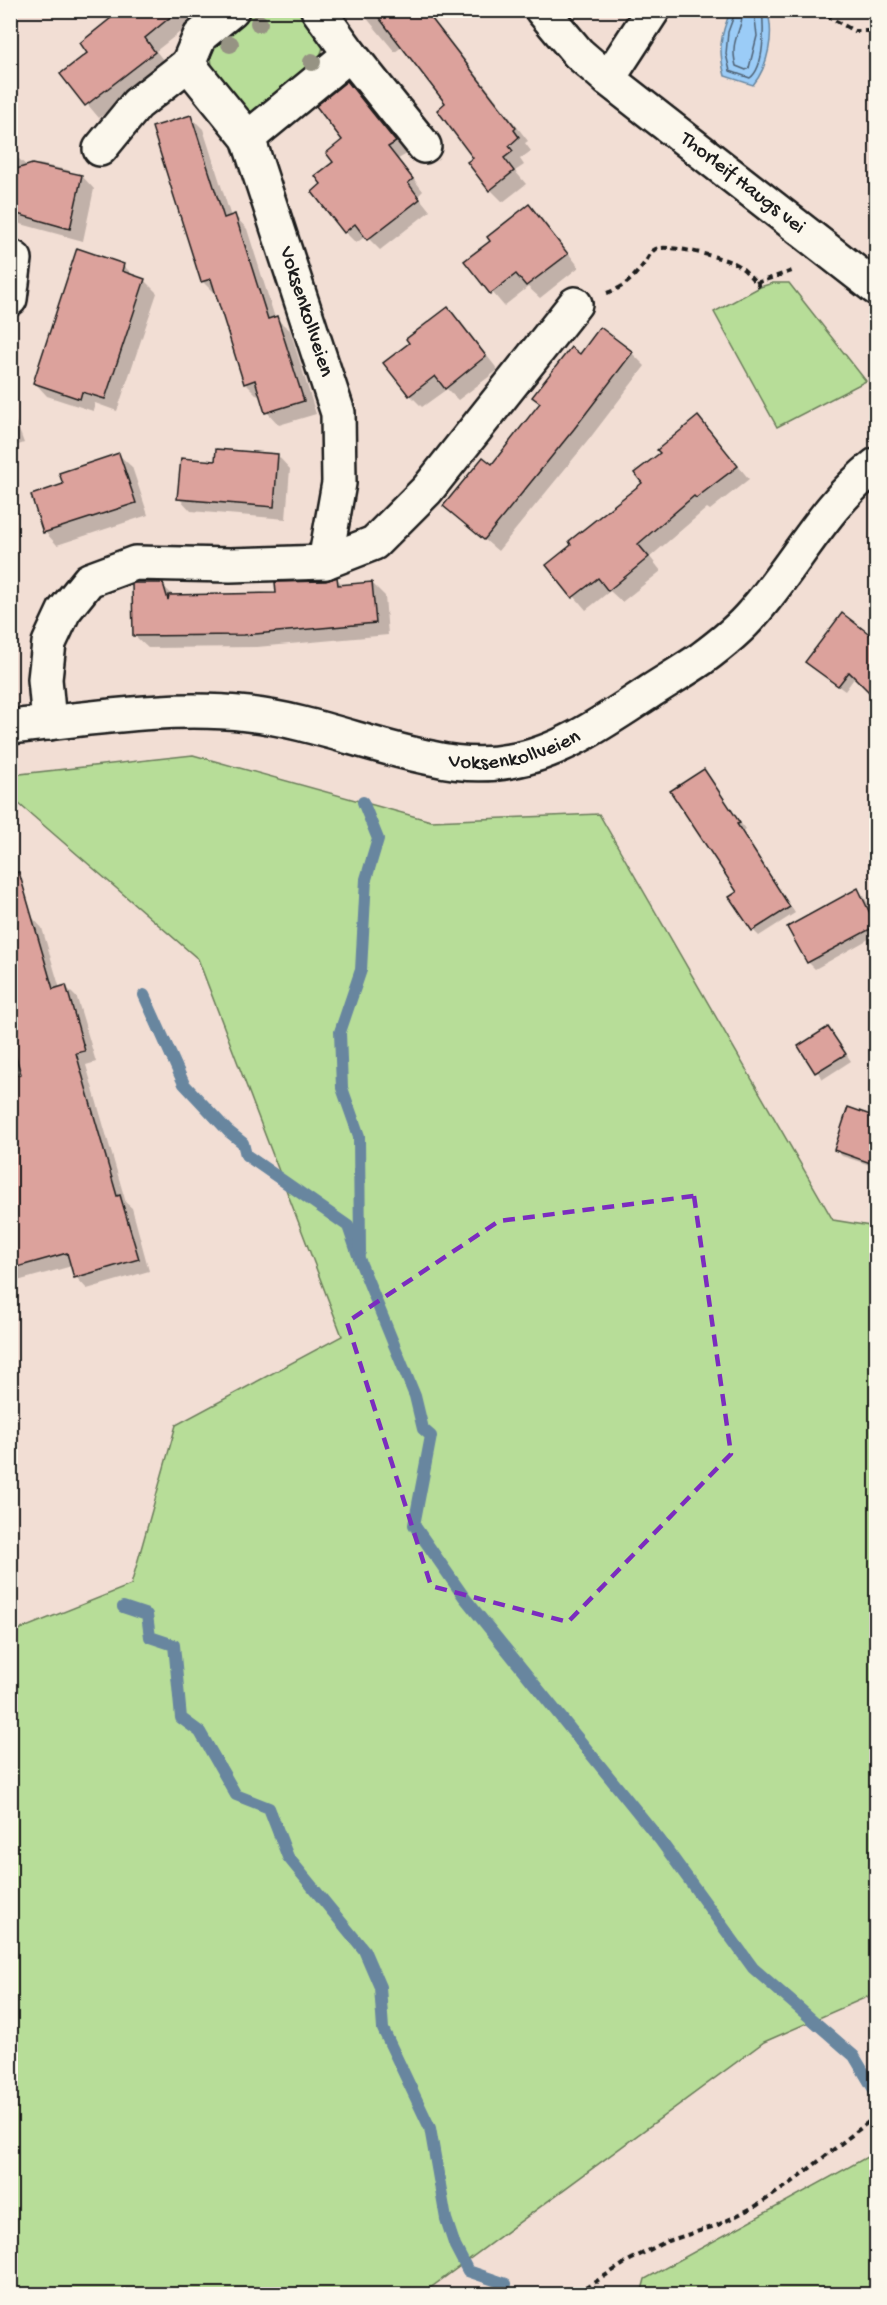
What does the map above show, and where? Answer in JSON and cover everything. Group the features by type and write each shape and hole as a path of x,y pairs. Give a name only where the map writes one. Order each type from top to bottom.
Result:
{"street":[{"path":"100,149 137,104 188,64 200,36 232,10"},
{"path":"318,10 350,54 424,146"},
{"name":"Thorleif Haugs vei","path":"543,10 578,53 608,79 876,288"},
{"path":"608,79 653,10"},
{"path":"248,138 350,54"},
{"name":"Voksenkollveien","path":"188,64 248,138 338,413 339,483 325,562"},
{"path":"10,256 15,259 10,299"},
{"path":"49,723 45,679 49,643 64,611 89,580 135,563 230,565 325,562 374,543 427,490 575,304"},
{"name":"Voksenkollveien","path":"10,727 161,711 210,710 293,721 428,758 452,762 485,764 511,761 538,753 566,742 608,719 725,641 753,614 822,519 845,493 876,465"}],"path":[{"path":"817,10 854,31 876,31"},
{"path":"575,304 621,289 632,280 654,250 662,248 673,248 739,265 760,287"},
{"path":"576,2295 630,2260 665,2242 718,2225 756,2206 790,2183 876,2116"},
{"path":"595,2295 597,2282"}],"highlighted area":[{"path":"694,1196 731,1454 568,1622 431,1586 347,1322 499,1221"}],"green space":[{"path":"246,11 305,11 323,37 323,48 311,69 278,98 259,112 251,114 243,112 217,83 211,56 217,41"},
{"path":"773,283 789,283 866,381 777,427 714,312 760,287"},
{"path":"193,755 431,821 599,814 833,1220 876,1227 876,1993 764,2042 422,2294 11,2294 11,1633 131,1585 176,1425 342,1336 198,959 11,797 11,775"},
{"path":"876,2152 876,2287 859,2294 641,2294 645,2279"}],"water":[{"path":"731,10 767,11 770,29 769,50 763,69 753,85 725,76 721,58 721,43"}],"building":[{"path":"121,10 179,10 145,38 155,52 85,106 60,74 87,53 80,43"},
{"path":"373,10 425,10 516,128 514,130 519,137 509,146 513,151 504,158 514,171 489,191 467,162 473,158 437,110 445,103"},
{"path":"347,81 396,142 388,147 413,179 408,183 420,199 367,240 355,224 344,233 312,192 321,184 315,176 333,162 326,153 342,140 316,106"},
{"path":"191,115 224,218 235,214 268,319 277,316 304,401 265,413 255,380 244,384 211,279 201,282 152,127"},
{"path":"32,164 82,175 70,229 10,212 10,171"},
{"path":"529,204 568,254 526,286 516,274 490,294 464,261 490,241 487,237"},
{"path":"77,248 124,264 122,271 145,279 105,399 82,392 80,399 33,383"},
{"path":"448,307 486,356 445,389 435,376 409,396 383,363 409,343 406,339"},
{"path":"600,327 633,352 484,540 443,506 483,457 492,464 540,403 532,397 571,347 580,354"},
{"path":"698,416 738,466 696,498 694,496 638,544 649,557 608,591 598,578 572,598 546,565 571,545 569,541 642,483 634,473 660,453 657,450"},
{"path":"216,449 278,454 274,507 177,499 181,458 215,461"},
{"path":"119,453 136,503 43,533 31,495 63,484 59,473"},
{"path":"337,577 338,585 372,582 376,623 244,635 133,636 132,584 134,583 163,583 168,600 169,595 276,593 275,582 326,581"},
{"path":"842,613 876,639 876,699 849,672 838,686 805,662"},
{"path":"704,769 740,823 737,824 790,907 752,931 729,897 737,892 670,791"},
{"path":"19,872 53,989 66,985 85,1051 76,1053 117,1196 120,1195 139,1259 74,1278 67,1253 10,1269 10,1077 21,1074 10,1037 10,874"},
{"path":"858,888 876,926 807,963 787,927"},
{"path":"828,1027 846,1054 815,1073 798,1046"},
{"path":"848,1107 876,1117 876,1165 834,1150"}],"waterway":[{"path":"360,1252 359,1136 342,1088 340,1032 361,970 366,879 378,839 363,802"},
{"path":"144,995 184,1084 228,1131 243,1143 246,1155 348,1226 361,1264 415,1396 423,1429 431,1436 414,1525 464,1597 660,1840 753,1968 854,2056 876,2093"},
{"path":"123,1607 147,1615 150,1637 174,1645 181,1718 200,1732 236,1795 269,1808 288,1857 364,1950 380,1987 383,2029 430,2128 446,2219 455,2246 468,2271 506,2284"}]}
